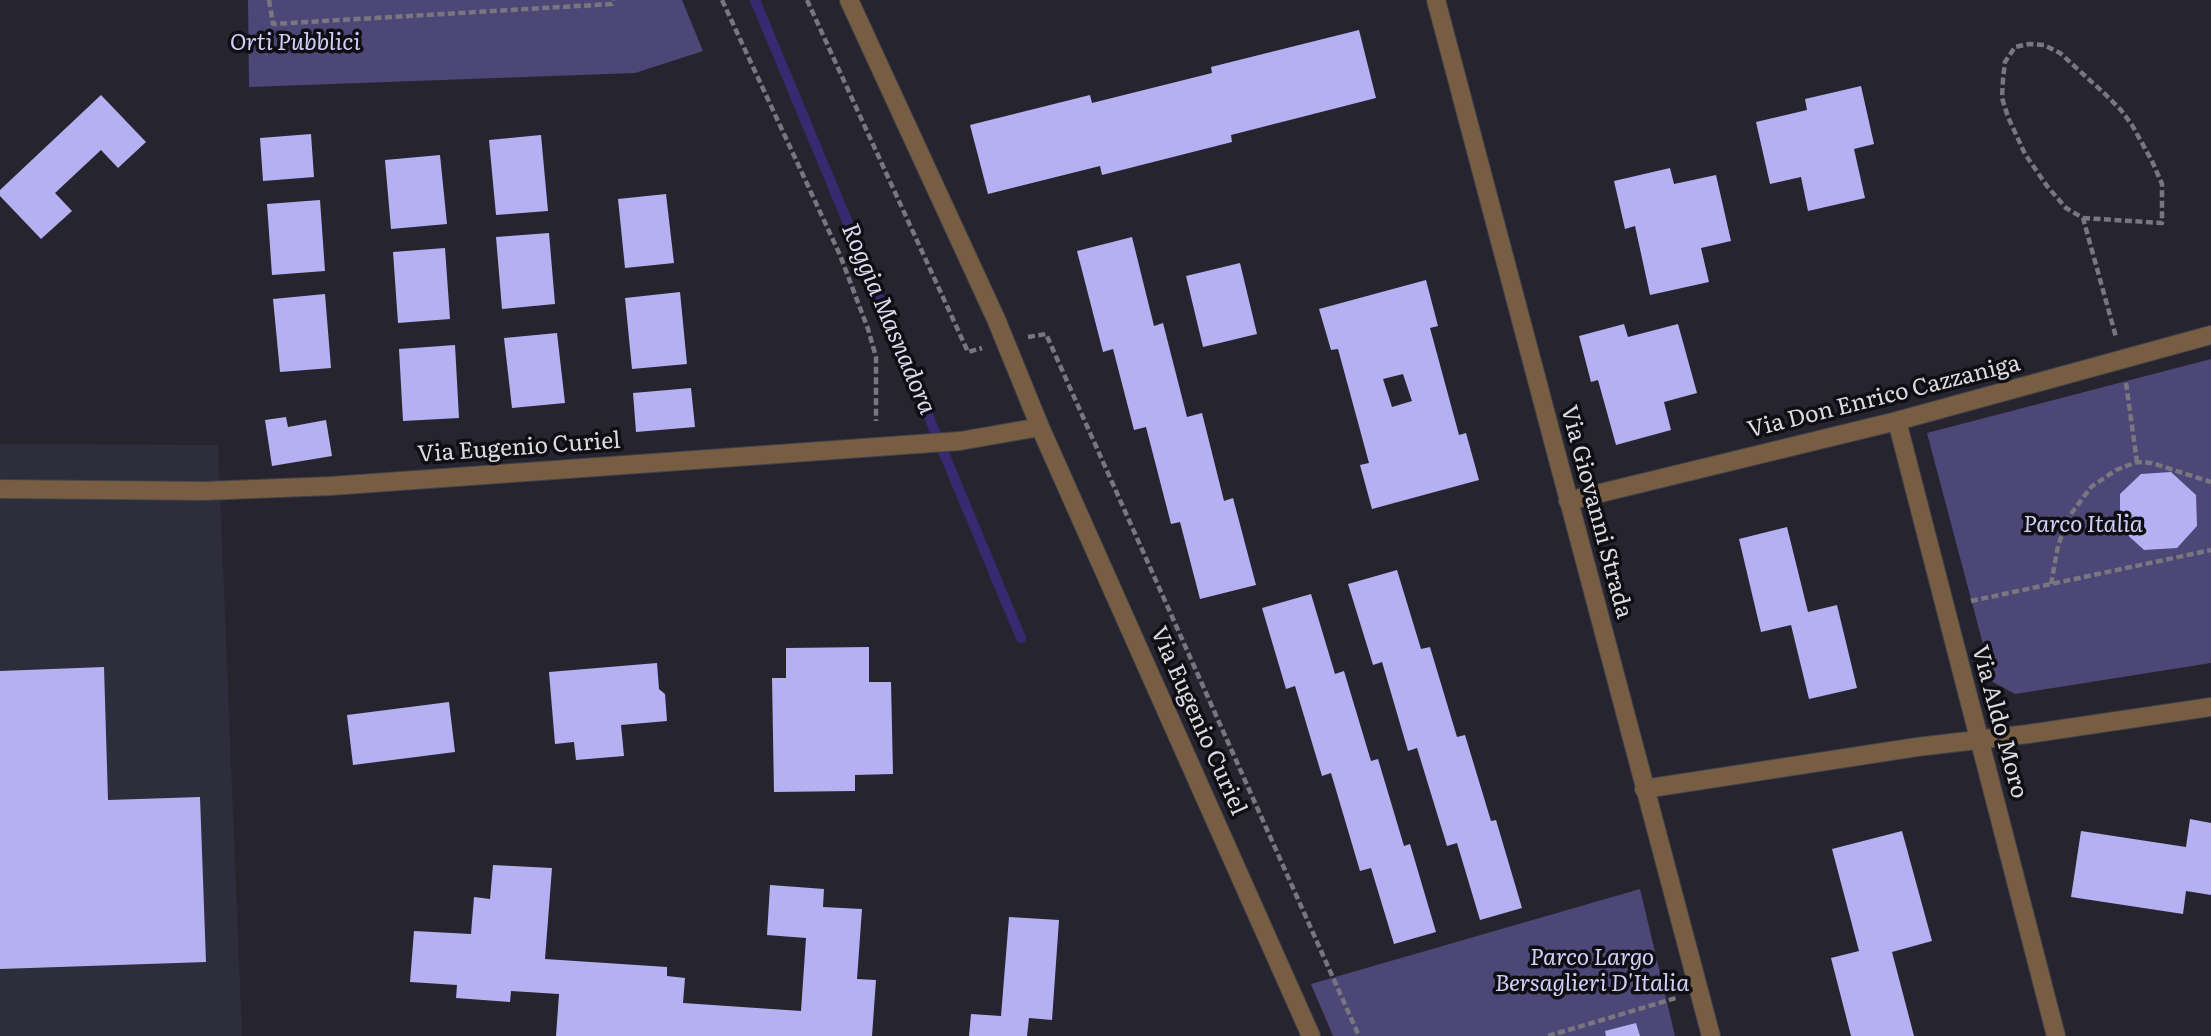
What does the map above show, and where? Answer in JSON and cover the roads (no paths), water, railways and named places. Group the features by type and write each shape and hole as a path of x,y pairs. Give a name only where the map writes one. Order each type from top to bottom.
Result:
{"street":[{"name":"Via Eugenio Curiel","path":"849,0 996,319 1040,427 1311,1036"},
{"name":"Via Giovanni Strada","path":"1436,0 1711,1036"},
{"name":"Via Don Enrico Cazzaniga","path":"1568,501 1896,421 2211,335"},
{"name":"Via Aldo Moro","path":"1896,421 2056,1036"},
{"name":"Via Eugenio Curiel","path":"0,489 153,491 287,488 961,442 1040,427"},
{"path":"1644,789 2211,707"}],"waterway":[{"name":"Roggia Masnadora","path":"755,0 1021,638"}],"park label":[{"name":"Orti Pubblici","path":"295,43"},
{"name":"Parco Italia","path":"2083,525"},
{"name":"Parco Largo Bersaglieri D'Italia","path":"1592,971"}]}
